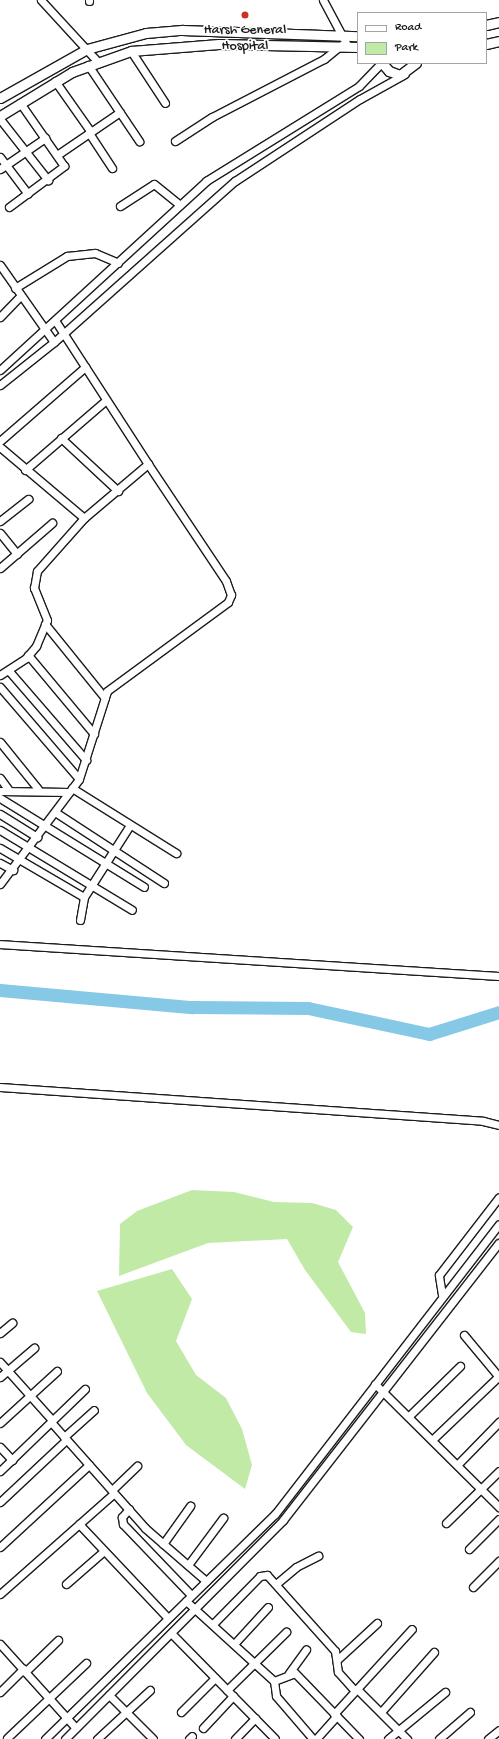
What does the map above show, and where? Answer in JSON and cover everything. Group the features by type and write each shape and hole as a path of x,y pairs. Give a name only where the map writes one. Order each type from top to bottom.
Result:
{"main road":[{"path":"487,25 499,22"},
{"path":"0,98 87,49 123,37 182,30 343,41 357,47"},
{"path":"0,116 55,81 97,61 131,51 184,44 343,41 357,36"},
{"path":"487,44 499,41"},
{"path":"383,64 394,74 422,64"}],"street":[{"path":"41,0 97,61"},
{"path":"175,141 212,117 324,60 343,41 323,0"},
{"path":"131,51 165,103"},
{"path":"0,370 47,331 206,181 359,86 381,64"},
{"path":"88,65 139,141"},
{"path":"0,385 54,342 234,181 360,99 411,69"},
{"path":"55,81 112,168"},
{"path":"9,207 64,169 57,155 20,103"},
{"path":"57,155 120,112"},
{"path":"0,119 26,150 48,180"},
{"path":"3,166 45,138"},
{"path":"0,157 3,166 28,194"},
{"path":"120,206 154,184 180,205"},
{"path":"15,288 67,256 94,253 118,264"},
{"path":"0,265 20,296 54,342"},
{"path":"0,317 20,296"},
{"path":"0,884 13,870 79,779 107,691 223,607 230,594 226,581 56,322"},
{"path":"0,441 85,367"},
{"path":"25,470 106,400"},
{"path":"61,438 118,491"},
{"path":"0,447 25,470 84,518"},
{"path":"0,675 10,671 28,655 45,624 44,610 34,588 35,575 84,518 118,491 148,464"},
{"path":"0,521 28,499"},
{"path":"0,568 52,523"},
{"path":"0,533 16,554"},
{"path":"45,624 105,698"},
{"path":"28,655 94,734"},
{"path":"10,671 86,760"},
{"path":"0,686 79,779"},
{"path":"0,742 38,790"},
{"path":"0,778 8,789"},
{"path":"0,791 8,789 71,790 176,853"},
{"path":"0,798 46,825 144,887"},
{"path":"55,812 164,883"},
{"path":"0,814 37,837"},
{"path":"80,920 84,896 130,825"},
{"path":"0,830 132,910"},
{"path":"0,848 84,896"},
{"path":"0,862 13,870"},
{"path":"0,944 499,976"},
{"path":"0,1088 483,1121 499,1125"},
{"path":"441,1297 439,1275 499,1197"},
{"path":"45,1739 276,1514 374,1384 499,1224"},
{"path":"65,1739 283,1520 499,1243"},
{"path":"0,1333 12,1323"},
{"path":"433,1439 499,1376 464,1335"},
{"path":"0,1378 34,1348"},
{"path":"0,1362 128,1509 163,1544 206,1581"},
{"path":"410,1415 460,1366"},
{"path":"0,1423 56,1371"},
{"path":"374,1384 410,1415 499,1507"},
{"path":"0,1471 85,1389"},
{"path":"0,1502 94,1410"},
{"path":"458,1464 499,1422"},
{"path":"0,1447 12,1460"},
{"path":"0,1547 89,1465"},
{"path":"0,1594 79,1524 137,1466"},
{"path":"446,1523 499,1471"},
{"path":"163,1544 190,1506"},
{"path":"128,1509 122,1517 123,1524 189,1598 195,1609 274,1681 276,1696 315,1739 356,1690 412,1629"},
{"path":"188,1565 223,1518"},
{"path":"468,1549 499,1519"},
{"path":"79,1524 168,1618"},
{"path":"66,1584 104,1551"},
{"path":"276,1584 296,1567 318,1556"},
{"path":"473,1587 499,1561"},
{"path":"213,1624 262,1574 276,1584 338,1659 340,1675 381,1712 407,1739"},
{"path":"234,1644 268,1607"},
{"path":"338,1659 377,1622"},
{"path":"227,1690 286,1632"},
{"path":"172,1633 275,1739"},
{"path":"0,1692 58,1640"},
{"path":"0,1644 76,1728"},
{"path":"274,1681 280,1681 289,1673 306,1650"},
{"path":"381,1712 434,1652"},
{"path":"7,1738 50,1699 86,1663"},
{"path":"289,1673 295,1673 357,1738"},
{"path":"181,1712 215,1678"},
{"path":"97,1739 150,1690"},
{"path":"388,1739 445,1692"},
{"path":"109,1695 148,1737"},
{"path":"203,1728 233,1696"},
{"path":"439,1739 470,1712"},
{"path":"235,1739 255,1718"},
{"path":"488,1739 499,1730"}],"green space":[{"path":"192,1190 234,1192 274,1202 312,1203 336,1210 353,1227 338,1262 365,1313 366,1334 351,1332 305,1270 287,1239 208,1243 119,1276 120,1224 137,1211"},
{"path":"172,1269 192,1299 176,1341 196,1375 226,1398 242,1429 252,1465 245,1489 186,1445 147,1393 97,1291"}],"waterway":[{"path":"0,990 192,1007 308,1008 429,1034 499,1012"}],"place":[{"name":"Harsh General Hospital","path":"245,15"}]}
